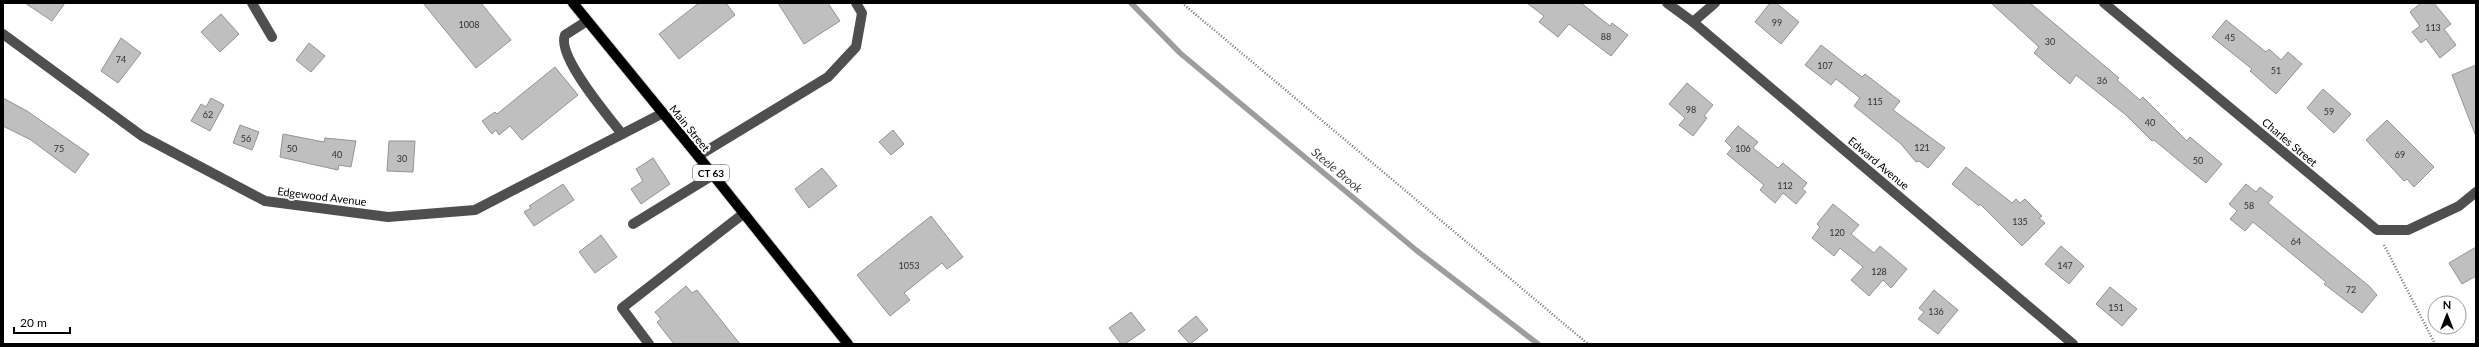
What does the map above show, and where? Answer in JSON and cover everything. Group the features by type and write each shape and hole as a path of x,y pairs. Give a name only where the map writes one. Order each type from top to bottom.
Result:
{"main road":[{"name":"Main Street","path":"573,3 698,156 848,344"}],"street":[{"path":"252,3 272,37"},
{"path":"698,156 828,77 856,47 862,13 856,3"},
{"name":"Edward Avenue","path":"1667,3 1694,22 2073,344"},
{"path":"1694,22 1715,3"},
{"name":"Charles Street","path":"2104,3 2377,230"},
{"path":"587,20 565,35 564,46 586,86 622,134"},
{"name":"Edgewood Avenue","path":"3,34 142,136 265,201 388,217 475,210 663,113"},
{"path":"633,224 713,175"},
{"path":"2377,230 2408,230 2459,206 2476,192"},
{"path":"649,344 622,308 743,214"}],"path":[{"path":"1182,3 1588,344"},
{"path":"2377,230 2435,344"}],"building":[{"path":"25,3 65,3 52,21"},
{"path":"423,3 481,3 511,40 476,68"},
{"path":"699,3 726,3 735,15 679,59 659,34"},
{"path":"778,3 828,3 840,21 804,44"},
{"path":"1527,3 1581,3 1610,26 1612,23 1628,35 1611,56 1569,24 1558,37 1539,22 1544,16"},
{"path":"1770,3 1776,3 1799,22 1781,44 1755,22"},
{"path":"1991,3 2030,3 2119,78 2117,80 2140,100 2143,97 2187,141 2190,137 2222,164 2206,183 2154,140 2152,141 2126,115 2076,75 2070,84 2034,53 2039,47"},
{"path":"2421,3 2434,3 2451,24 2444,29 2456,45 2440,58 2426,39 2421,43 2412,32 2420,26 2410,12"},
{"path":"221,14 239,34 220,52 201,32"},
{"path":"2226,20 2266,52 2269,49 2281,60 2288,52 2302,64 2276,94 2250,71 2252,69 2212,37"},
{"path":"121,38 141,53 118,83 101,71"},
{"path":"309,43 325,56 311,72 296,60"},
{"path":"1821,45 1862,77 1865,74 1900,101 1893,110 1945,148 1928,168 1919,161 1916,162 1901,144 1854,106 1860,98 1836,79 1831,85 1805,65"},
{"path":"2476,65 2476,134 2475,134 2452,75"},
{"path":"555,67 578,95 522,140 510,126 499,135 496,130 492,134 482,121 495,112 497,114"},
{"path":"1687,83 1713,105 1704,116 1707,118 1693,136 1679,125 1685,118 1669,104"},
{"path":"2323,89 2351,114 2334,133 2307,108"},
{"path":"3,98 27,111 89,154 75,173 31,140 3,126"},
{"path":"211,98 224,105 210,131 191,121 201,104 206,107"},
{"path":"2387,120 2434,167 2414,187 2407,179 2404,181 2366,140"},
{"path":"240,125 259,132 252,150 233,143"},
{"path":"1738,126 1758,142 1753,148 1778,168 1783,163 1807,183 1802,189 1806,192 1796,204 1783,193 1775,203 1760,190 1764,185 1727,154 1732,148 1725,141"},
{"path":"893,130 904,144 891,155 879,142"},
{"path":"283,134 324,142 325,138 356,141 351,167 339,165 338,170 280,157"},
{"path":"389,141 415,141 413,172 387,171"},
{"path":"653,158 670,184 641,204 631,189 643,181 636,169"},
{"path":"1966,167 2012,203 2016,199 2020,203 2025,199 2042,216 2039,218 2045,223 2022,246 1980,204 1979,206 1952,184"},
{"path":"822,168 837,186 809,208 795,189"},
{"path":"563,184 574,200 534,226 524,212 531,208 529,206"},
{"path":"2246,184 2256,192 2260,187 2273,197 2268,203 2369,286 2377,295 2362,313 2324,284 2326,282 2253,222 2245,231 2230,219 2237,211 2229,204"},
{"path":"1833,204 1859,225 1851,234 1874,253 1880,246 1907,269 1891,288 1883,280 1869,296 1851,280 1863,267 1840,248 1834,256 1812,238 1820,227 1817,224"},
{"path":"931,216 963,257 947,269 942,263 904,293 910,300 890,316 857,275"},
{"path":"601,235 617,257 595,273 579,252"},
{"path":"2061,246 2084,266 2069,284 2045,264"},
{"path":"2476,247 2476,276 2462,284 2449,263"},
{"path":"686,286 692,293 697,290 740,344 674,344 657,322 661,319 655,312"},
{"path":"2110,287 2137,309 2122,326 2096,304"},
{"path":"1934,290 1958,310 1938,334 1918,319 1924,312 1919,308"},
{"path":"1131,312 1145,330 1125,344 1121,344 1109,328"},
{"path":"1196,316 1208,330 1190,344 1178,331"}],"waterway":[{"name":"Steele Brook","path":"1131,3 1180,53 1416,250 1538,344"}]}
